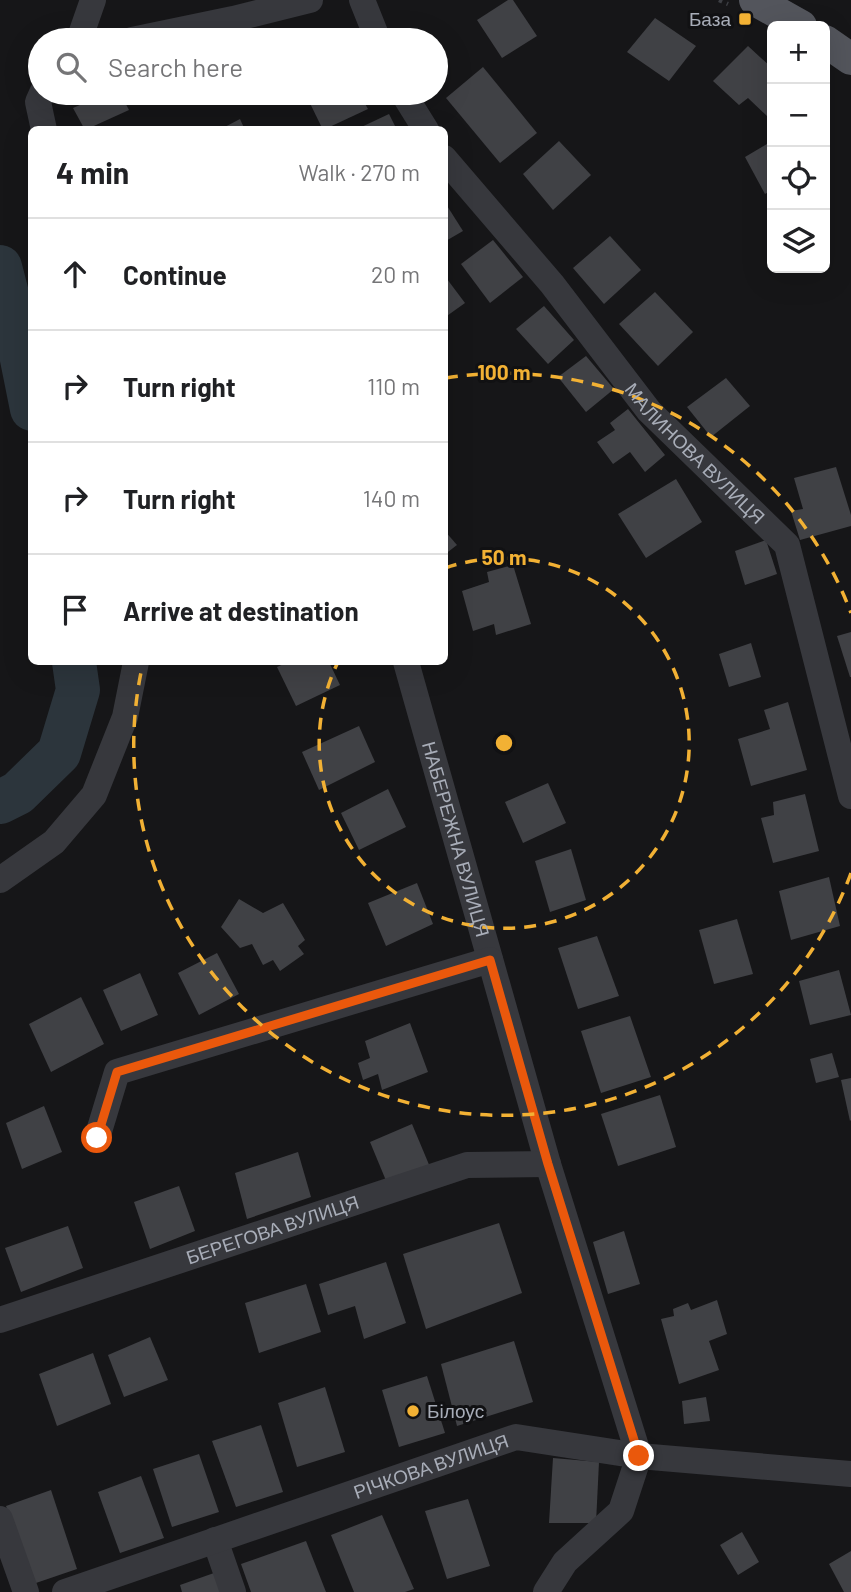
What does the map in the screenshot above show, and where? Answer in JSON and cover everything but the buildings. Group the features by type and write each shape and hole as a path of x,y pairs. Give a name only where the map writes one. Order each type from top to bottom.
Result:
{"main road":[{"path":"755,0 792,21"},
{"path":"830,44 851,59"}],"street":[{"path":"83,28 93,0"},
{"path":"190,28 310,0"},
{"path":"362,0 373,28"},
{"path":"39,105 43,126"},
{"path":"410,105 424,126"},
{"name":"МАЛИНОВА ВУЛИЦЯ","path":"448,163 552,284 649,411 787,545 851,796"},
{"path":"0,880 54,842 93,795 125,717 135,665"},
{"name":"НАБЕРЕЖНА ВУЛИЦЯ","path":"407,665 548,1164 639,1456"},
{"path":"97,1138 117,1072 490,960"},
{"name":"БЕРЕГОВА ВУЛИЦЯ","path":"0,1320 467,1166 548,1164"},
{"name":"РІЧКОВА ВУЛИЦЯ","path":"65,1592 516,1437 639,1456 851,1474"},
{"path":"546,1592 565,1562 621,1511 639,1456"},
{"path":"0,1519 26,1592"},
{"path":"215,1539 233,1592"}],"waterway":[{"name":"Білоус","path":"0,267 28,389"},
{"name":"Білоус","path":"0,802 18,793 59,753 78,690 74,665"}],"place":[{"name":"База","path":"745,19"},
{"name":"Білоус","path":"413,1411"}],"route":[{"path":"97,1138 117,1072 490,960 548,1164 639,1456"}]}
